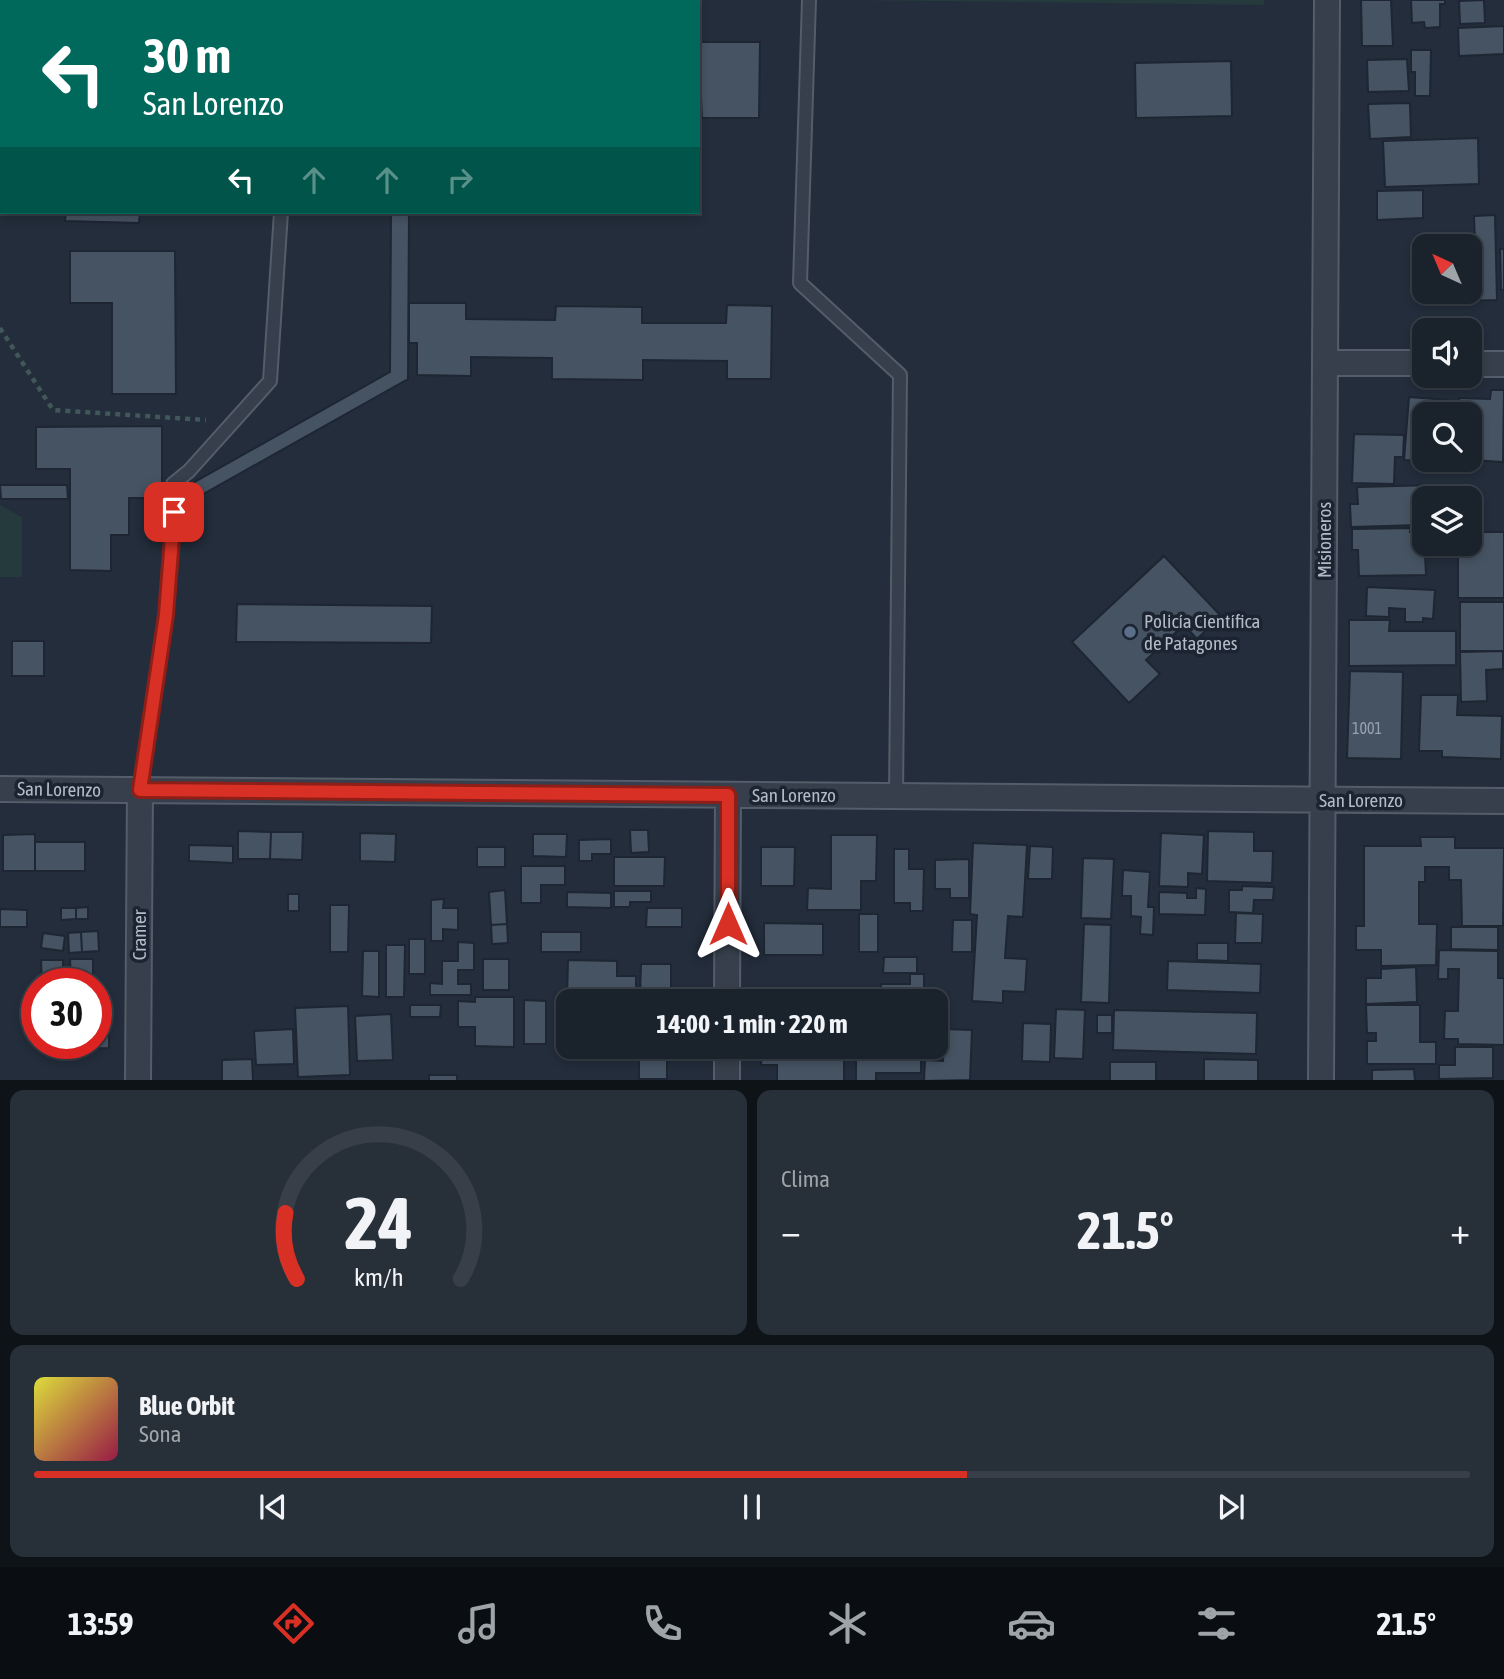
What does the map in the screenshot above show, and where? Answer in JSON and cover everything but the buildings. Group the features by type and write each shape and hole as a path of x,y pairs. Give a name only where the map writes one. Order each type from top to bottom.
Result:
{"street":[{"name":"Misioneros","path":"1321,1080 1327,0"},
{"path":"1325,363 1412,363"},
{"path":"1482,364 1504,364"},
{"name":"San Lorenzo","path":"0,789 1504,801"},
{"name":"Cramer","path":"138,1080 140,790"},
{"path":"727,989 728,795"},
{"path":"727,1059 727,1080"}],"lane":[{"path":"809,0 800,284 900,375 896,796"},
{"path":"173,484 189,471 270,381 281,214"},
{"path":"140,790 166,615 174,512"}],"path":[{"path":"0,328 53,410 232,422"}],"green space":[{"path":"843,0 1264,0 1264,5"},
{"path":"0,505 22,517 22,577 0,577"}],"place":[{"name":"Policía Científica de Patagones","path":"1130,632"}],"route":[{"path":"174,512 166,615 140,790 728,795 728,924"}]}
